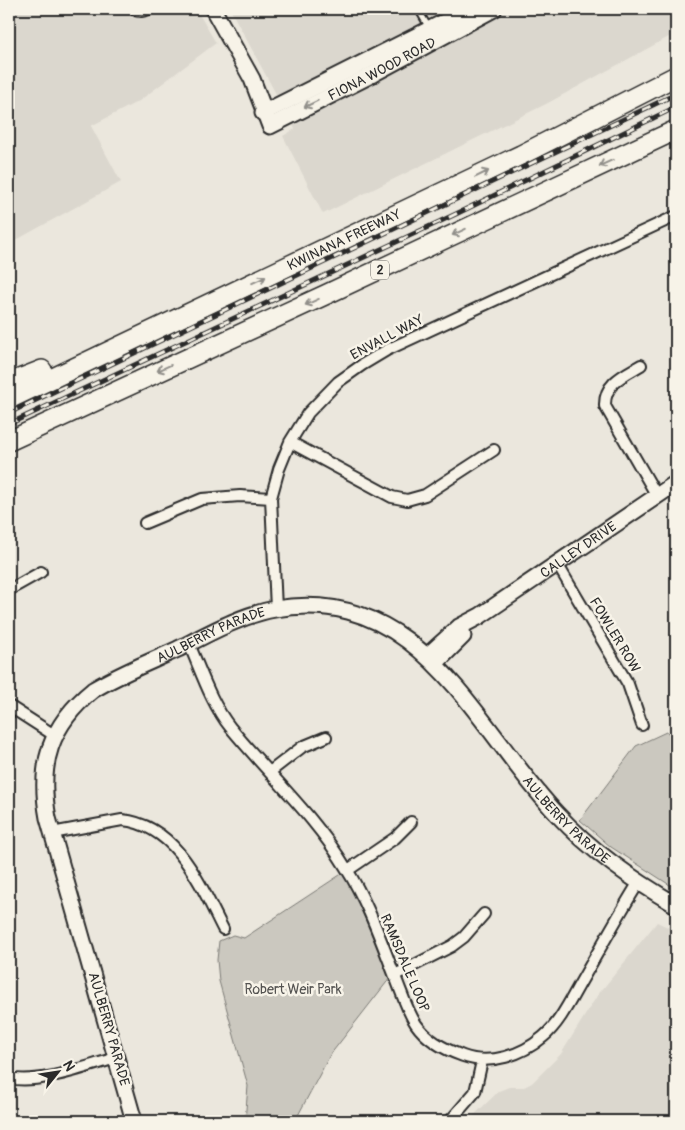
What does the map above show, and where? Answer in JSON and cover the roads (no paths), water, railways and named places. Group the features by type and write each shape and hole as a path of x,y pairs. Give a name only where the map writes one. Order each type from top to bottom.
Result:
{"highway":[{"path":"612,108 676,70"},
{"name":"KWINANA FREEWAY","path":"9,398 513,160 676,76"},
{"name":"2","path":"9,441 109,393 326,296 676,131"},
{"path":"9,383 214,300"},
{"path":"9,454 109,393"}],"main road":[{"path":"213,9 252,79 281,112"},
{"name":"FIONA WOOD ROAD","path":"433,36 470,9"},
{"name":"FIONA WOOD ROAD","path":"252,79 266,120 433,36 494,9"},
{"name":"CALLEY DRIVE","path":"432,659 459,627 480,616 556,562 676,483"},
{"name":"AULBERRY PARADE","path":"134,1121 52,834 45,805 44,777 54,735 76,705 93,690 238,621 276,609 317,607 351,612 384,624 400,634 432,659 556,814 585,842 639,882 676,905"}],"street":[{"name":"ENVALL WAY","path":"276,609 270,498 278,469 290,442 308,413 338,382 362,365 435,327 676,216"},
{"path":"641,365 609,386 604,396 605,406 658,496"},
{"path":"290,442 392,497 408,500 425,495 494,450"},
{"path":"145,523 202,499 240,496 270,498"},
{"name":"FOWLER ROW","path":"556,562 628,684 642,725"},
{"path":"9,590 41,572"},
{"name":"RAMSDALE LOOP","path":"189,644 225,719 320,828 348,870 360,892 410,1014 425,1034 445,1048 482,1061"},
{"path":"9,706 54,735"},
{"path":"271,771 302,747 326,737"},
{"path":"52,834 122,820 134,821 160,833 180,856 205,894 223,929"},
{"path":"348,870 395,838 411,822"},
{"path":"450,1121 475,1092 482,1061 504,1057 531,1046 553,1027 639,882"},
{"path":"395,975 452,946 464,937 484,914"},
{"path":"9,1078 28,1080 42,1078 117,1058"}],"lane":[{"path":"131,9 138,14 155,9"},
{"path":"418,9 433,36"}],"railway":[{"path":"9,413 676,94"},
{"path":"9,424 458,213 676,107"}],"park label":[{"name":"Robert Weir Park","path":"293,989"}]}
